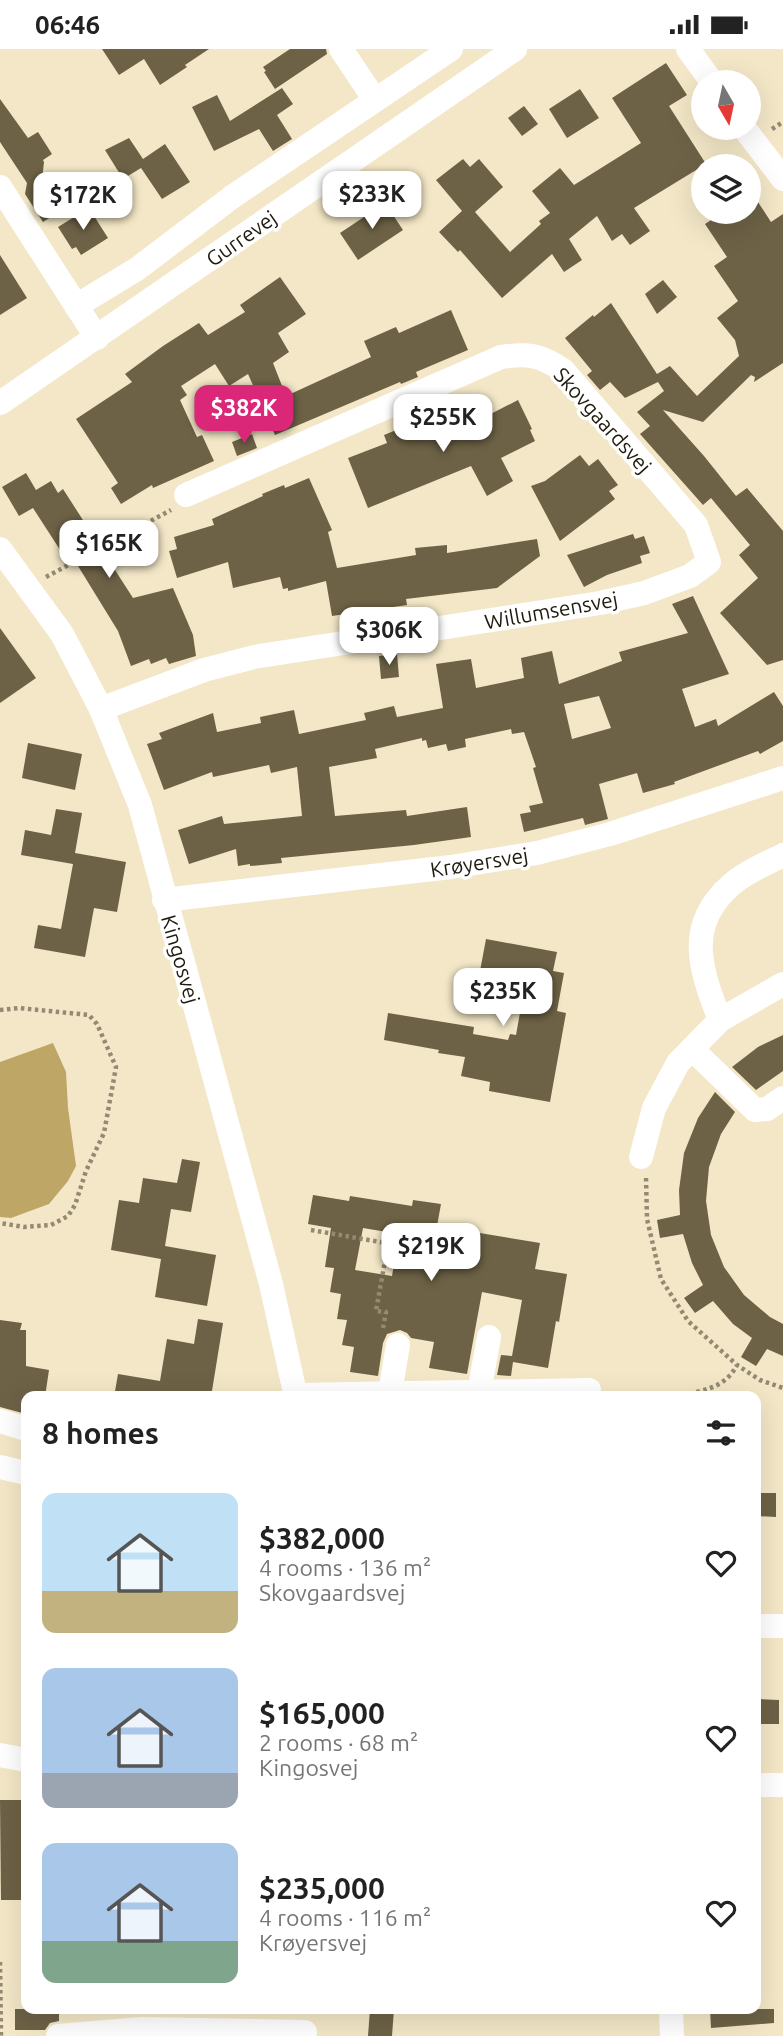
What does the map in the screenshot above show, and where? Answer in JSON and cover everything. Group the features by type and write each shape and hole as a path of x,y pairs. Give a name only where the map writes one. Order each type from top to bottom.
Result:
{"street":[{"path":"341,49 375,100"},
{"name":"Gurrevej","path":"76,306 137,269 232,197 451,49"},
{"name":"Gurrevej","path":"0,403 515,49"},
{"path":"688,49 703,70"},
{"path":"753,140 783,179"},
{"path":"0,187 97,338"},
{"name":"Skovgaardsvej","path":"186,495 501,357 522,353 544,358 563,370 696,525 709,562"},
{"name":"Kingosvej","path":"0,549 62,634 102,709 140,805 271,1284 294,1391"},
{"name":"Willumsensvej","path":"102,709 204,670 254,657 600,603 644,593 690,576 709,562"},
{"name":"Krøyersvej","path":"164,900 451,867 537,853 610,834 783,778"},
{"path":"720,1020 700,959 702,931 711,906 732,883 783,855"},
{"path":"641,1157 654,1108 678,1063 720,1020 783,984"},
{"path":"692,1049 755,1110 767,1108 783,1098"},
{"path":"479,1391 489,1337"},
{"path":"390,1391 398,1345"},
{"path":"516,1391 589,1389"},
{"path":"0,1421 21,1427"},
{"path":"0,1467 21,1471"},
{"path":"761,1626 783,1626"},
{"path":"0,1755 21,1759"},
{"path":"761,1785 783,1785"},
{"path":"671,2014 672,2036"},
{"path":"58,2036 142,2029 307,2026"}],"path":[{"path":"28,586 178,506 186,495"},
{"path":"0,1010 19,1008 89,1015 97,1024 116,1067 104,1133 68,1216 43,1226 24,1227 0,1223"},
{"path":"641,1157 645,1169 647,1219 661,1279 688,1321 737,1365 760,1380 783,1388"},
{"path":"311,1230 432,1251"},
{"path":"388,1244 376,1311 386,1312 381,1342 398,1345"},
{"path":"698,1391 720,1385 730,1378 737,1365"},
{"path":"0,1962 1,2036"}],"shaded area":[{"path":"53,1043 66,1072 76,1166 68,1181 49,1204 11,1218 0,1217 0,1062"}],"building":[{"path":"102,49 209,49 160,85 144,59 119,75"},
{"path":"290,49 326,49 327,54 275,89 263,67"},
{"path":"666,63 687,95 669,106 700,154 691,154 691,173 634,208 650,231 630,245 622,234 612,241 597,216 569,239 582,260 564,272 552,254 502,298 460,250 458,252 439,232 462,211 436,180 463,159 470,167 479,159 503,187 475,212 510,252 550,213 532,191 560,168 574,185 641,143 612,98"},
{"path":"282,88 293,104 277,115 292,139 273,151 259,129 214,151 192,107 217,95 230,121"},
{"path":"580,89 599,118 567,138 549,109"},
{"path":"0,99 28,138 38,132 52,154 43,160 42,180 62,210 43,222 25,194 27,183 0,142"},
{"path":"524,106 538,124 522,136 508,118"},
{"path":"129,138 143,159 165,144 190,182 162,199 141,168 123,179 105,150"},
{"path":"385,203 403,230 358,260 340,233"},
{"path":"761,207 771,222 783,214 783,363 754,382 755,377 751,375 703,422 663,410 736,496 747,488 783,531 783,660 767,665 720,613 758,578 739,555 750,545 711,498 703,505 640,434 650,426 637,412 664,391 658,382 625,398 610,382 600,390 587,375 592,371 565,338 611,303 657,374 670,366 697,396 739,356 735,340 717,318 738,301 714,266 727,257 705,224 761,224"},
{"path":"89,208 108,238 81,255 76,247 72,249 58,227"},
{"path":"0,255 27,298 0,315"},
{"path":"280,277 306,314 278,333 289,352 273,363 286,396 371,357 364,341 396,327 399,333 451,310 468,350 416,372 418,377 401,384 400,382 275,435 248,374 229,386 215,364 181,386 187,395 180,400 197,437 202,435 214,461 153,488 152,485 121,504 111,488 118,483 76,419 132,382 125,374 163,346 199,323 208,335 245,312 240,305"},
{"path":"663,280 677,297 657,314 645,294"},
{"path":"518,400 535,441 501,458 513,481 487,496 471,466 368,508 348,458 387,443 384,435 406,426 410,436 473,408 479,420"},
{"path":"252,434 257,448 237,456 232,442"},
{"path":"580,455 589,466 598,459 618,485 609,491 615,499 560,541 531,486 545,481"},
{"path":"26,473 36,490 51,481 58,493 63,489 133,598 173,588 193,635 196,656 169,664 166,658 151,664 149,659 131,666 118,631 70,553 64,556 33,508 19,516 2,487"},
{"path":"309,478 332,530 328,532 337,568 416,555 415,548 447,545 447,553 537,539 540,556 497,588 406,599 407,605 332,616 326,581 288,591 288,588 283,589 280,577 233,588 228,562 177,578 169,551 177,549 174,537 214,525 212,519 263,496 262,494"},
{"path":"633,534 635,539 644,536 650,553 640,556 642,563 607,575 584,587 567,555"},
{"path":"693,596 729,674 682,689 695,727 716,719 718,726 774,692 783,706 783,741 760,754 758,751 674,782 675,784 643,793 637,773 599,784 608,819 585,825 583,818 524,832 520,814 531,812 529,806 543,803 533,768 536,767 524,732 512,734 511,729 465,739 466,747 448,751 446,744 428,748 426,740 422,741 422,738 375,749 377,758 329,767 335,816 406,810 407,816 467,807 471,837 281,858 282,863 250,866 238,866 236,849 189,864 178,830 222,816 224,824 302,816 297,767 271,773 269,765 213,777 212,772 164,790 147,744 162,739 159,733 213,713 217,732 261,723 260,717 294,710 299,734 366,720 364,713 394,706 397,717 443,708 436,664 471,659 476,688 524,678 521,658 552,651 559,684 622,661 619,652 688,633 672,604","holes":["599,696 611,728 572,739 564,704"]},
{"path":"0,628 36,678 0,703"},
{"path":"397,654 399,677 381,679 379,656"},
{"path":"28,743 82,754 75,790 22,778"},
{"path":"56,809 82,813 75,853 126,862 117,912 94,908 85,957 34,948 38,925 61,929 73,864 21,855 25,830 51,835"},
{"path":"486,939 557,952 553,971 564,973 557,1011 566,1013 550,1102 489,1091 490,1082 461,1076 465,1057 384,1040 388,1013 474,1027 473,1034 508,1040 510,1034 516,1035 526,979 480,971"},
{"path":"783,1035 783,1071 756,1090 732,1067 758,1047"},
{"path":"715,1092 735,1112 721,1134 709,1167 706,1201 711,1235 724,1267 744,1295 770,1317 783,1324 783,1356 767,1349 756,1366 741,1357 752,1338 733,1324 713,1301 695,1313 684,1298 703,1285 692,1263 683,1234 660,1238 657,1220 680,1215 679,1190 684,1153 698,1118"},
{"path":"182,1159 200,1162 191,1212 171,1209 165,1246 216,1255 207,1306 155,1297 161,1259 111,1250 119,1200 139,1203 143,1178 177,1183"},
{"path":"313,1195 349,1201 350,1196 412,1206 413,1200 441,1204 437,1226 540,1243 535,1269 567,1274 548,1368 513,1362 511,1376 497,1375 501,1355 512,1356 522,1300 482,1292 467,1374 429,1368 434,1342 411,1338 400,1330 387,1334 378,1376 350,1372 354,1347 342,1345 347,1320 337,1319 341,1294 330,1292 334,1268 325,1267 331,1228 308,1224","holes":["363,1228 399,1234 392,1276 355,1270"]},
{"path":"198,1319 223,1323 212,1391 115,1391 118,1374 160,1381 167,1339 194,1344"},
{"path":"0,1320 22,1323 20,1330 26,1330 26,1366 49,1370 46,1391 21,1391 21,1413 0,1407"},
{"path":"761,1493 776,1493 776,1517 761,1516"},
{"path":"761,1699 779,1700 779,1724 761,1724"},
{"path":"0,1800 21,1800 21,1900 1,1900"},
{"path":"15,2009 21,2009 21,2014 59,2014 59,2021 50,2023 45,2030 15,2030"},
{"path":"761,2009 774,2009 774,2023 711,2028 710,2014 761,2014"},
{"path":"370,2014 394,2014 392,2036 368,2036"}]}
